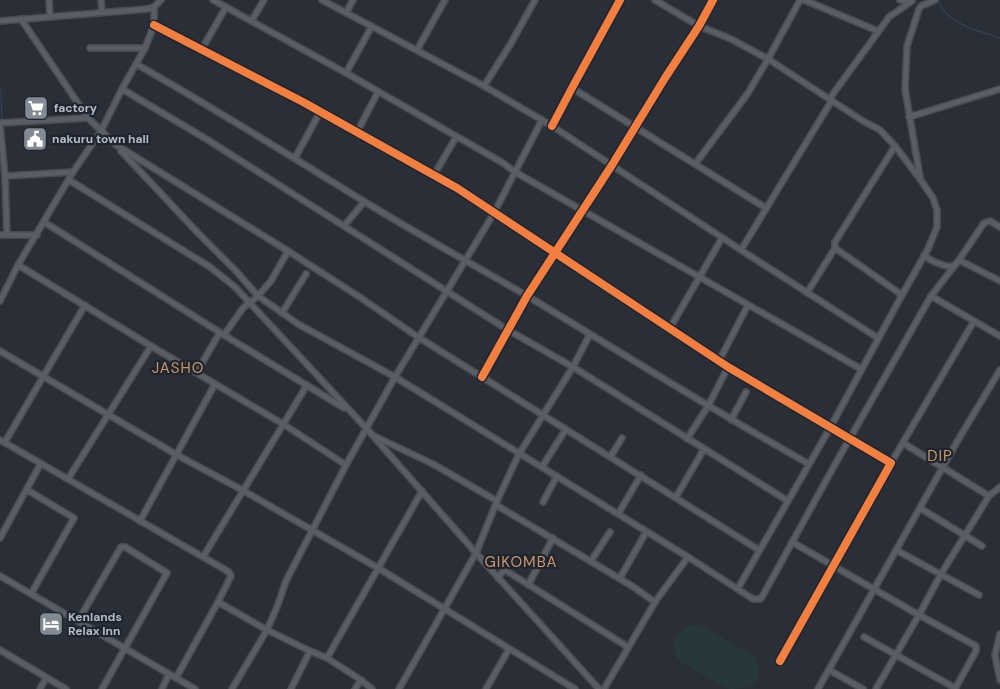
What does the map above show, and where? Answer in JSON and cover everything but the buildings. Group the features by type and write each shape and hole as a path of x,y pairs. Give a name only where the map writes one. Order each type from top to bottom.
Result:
{"street":[{"path":"49,0 50,17"},
{"path":"102,0 102,12"},
{"path":"0,21 147,9 154,7 161,0"},
{"path":"213,0 346,73 503,163 515,172 861,369"},
{"path":"252,20 264,0"},
{"path":"322,0 484,86 552,126 878,338"},
{"path":"346,12 353,0"},
{"path":"417,50 445,0"},
{"path":"484,86 510,45 534,0"},
{"path":"552,126 620,0"},
{"path":"655,0 699,26 731,39 768,59 880,130 895,146 920,179 933,198 938,214 936,230 928,249 830,428 738,588"},
{"path":"482,377 527,296 612,165 664,78 699,26 713,0"},
{"path":"696,164 748,94 800,0"},
{"path":"804,0 878,31"},
{"path":"900,0 910,1 919,9"},
{"path":"920,179 905,89 907,46 919,9 935,0"},
{"path":"740,250 831,99 889,17 910,1"},
{"path":"0,301 18,265 73,172 101,131 145,48 154,25 154,7"},
{"path":"202,49 226,7"},
{"path":"20,19 88,118 116,145 258,296 282,313 395,377 754,599 760,600 931,296 959,260 984,223 990,221 1000,227"},
{"path":"154,25 320,112 457,188 728,367 891,463"},
{"path":"346,73 372,26"},
{"path":"90,48 145,48"},
{"path":"136,64 296,158 364,202 465,262 527,296 731,420 809,464"},
{"path":"572,88 766,208"},
{"path":"122,89 208,140 508,330 572,367 788,501"},
{"path":"909,117 1000,90"},
{"path":"357,132 378,92"},
{"path":"296,158 320,112"},
{"path":"7,235 5,176 0,124 88,118"},
{"path":"232,689 267,630 283,587 346,465 418,337 494,213 542,120"},
{"path":"434,175 456,137"},
{"path":"116,145 288,251 418,337 759,550"},
{"path":"807,293 835,248 835,242 895,146"},
{"path":"5,176 73,172"},
{"path":"69,180 210,267 229,281 372,434 498,578 599,689"},
{"path":"344,226 364,202"},
{"path":"44,222 222,334 351,412"},
{"path":"0,235 37,234"},
{"path":"670,328 722,238"},
{"path":"835,248 902,295"},
{"path":"196,372 222,334 271,281 288,251"},
{"path":"924,255 928,259 944,265 951,267 954,265"},
{"path":"959,260 1000,281"},
{"path":"18,265 283,424 346,465"},
{"path":"282,313 306,274"},
{"path":"931,296 1000,336"},
{"path":"85,305 45,377 3,441 231,574 218,602 176,678"},
{"path":"719,361 748,305"},
{"path":"780,661 891,463 974,322"},
{"path":"399,689 476,553 496,503 520,454 590,334"},
{"path":"68,479 151,346"},
{"path":"0,351 176,455 244,491 378,568 575,689"},
{"path":"687,439 708,406 728,367"},
{"path":"818,689 1000,370"},
{"path":"140,521 215,384"},
{"path":"203,557 307,385"},
{"path":"731,420 746,392"},
{"path":"542,467 566,428"},
{"path":"372,434 433,464 620,578 655,602"},
{"path":"611,456 622,438"},
{"path":"903,443 989,496"},
{"path":"676,497 704,449"},
{"path":"0,538 41,463"},
{"path":"618,514 641,475"},
{"path":"543,502 557,476"},
{"path":"876,689 964,534 989,496 1000,487"},
{"path":"27,490 74,518 31,594"},
{"path":"327,658 422,491"},
{"path":"920,508 982,546"},
{"path":"591,561 610,532"},
{"path":"620,578 645,534"},
{"path":"528,585 553,538"},
{"path":"792,542 973,644 976,648 955,688 864,637"},
{"path":"78,621 121,547 125,547 167,572 168,574 102,689"},
{"path":"896,550 979,595"},
{"path":"604,689 655,602 688,557"},
{"path":"498,578 504,570 628,647"},
{"path":"0,576 195,689"},
{"path":"218,602 267,630 327,658 372,689"},
{"path":"1000,634 995,655 1000,680"},
{"path":"486,689 509,649"},
{"path":"0,650 66,689"},
{"path":"290,689 310,651"},
{"path":"830,670 864,689"},
{"path":"162,689 169,674"},
{"path":"40,689 46,678"},
{"path":"355,689 361,680"}],"shaded area":[{"path":"692,625 706,628 755,657 760,671 756,680 749,686 730,689 681,662 675,651 675,640 682,631"}],"waterway":[{"path":"938,0 956,21 1000,38"},
{"path":"0,86 0,92"},
{"path":"1,99 2,120"},
{"path":"528,108 551,123"},
{"path":"516,162 538,122"},
{"path":"540,130 546,126 562,136"},
{"path":"4,142 5,153"},
{"path":"584,144 593,150"},
{"path":"0,158 2,166"},
{"path":"605,158 612,162"},
{"path":"611,168 646,191"},
{"path":"8,189 8,197"},
{"path":"726,244 742,255"},
{"path":"542,410 568,368"},
{"path":"218,389 233,397"},
{"path":"710,410 750,434"},
{"path":"741,475 749,479"}],"cycle path":[{"path":"552,126 620,0"},
{"path":"482,377 527,296 612,165 699,26 713,0"},
{"path":"154,25 303,102 457,188 728,367 891,463 780,661"}],"place":[{"name":"factory","path":"36,108"},
{"name":"nakuru town hall","path":"35,139"},
{"name":"Kenlands Relax Inn","path":"51,624"}],"district":[{"name":"JASHO","path":"178,368"},
{"name":"DIP","path":"940,456"},
{"name":"GIKOMBA","path":"521,562"}]}
